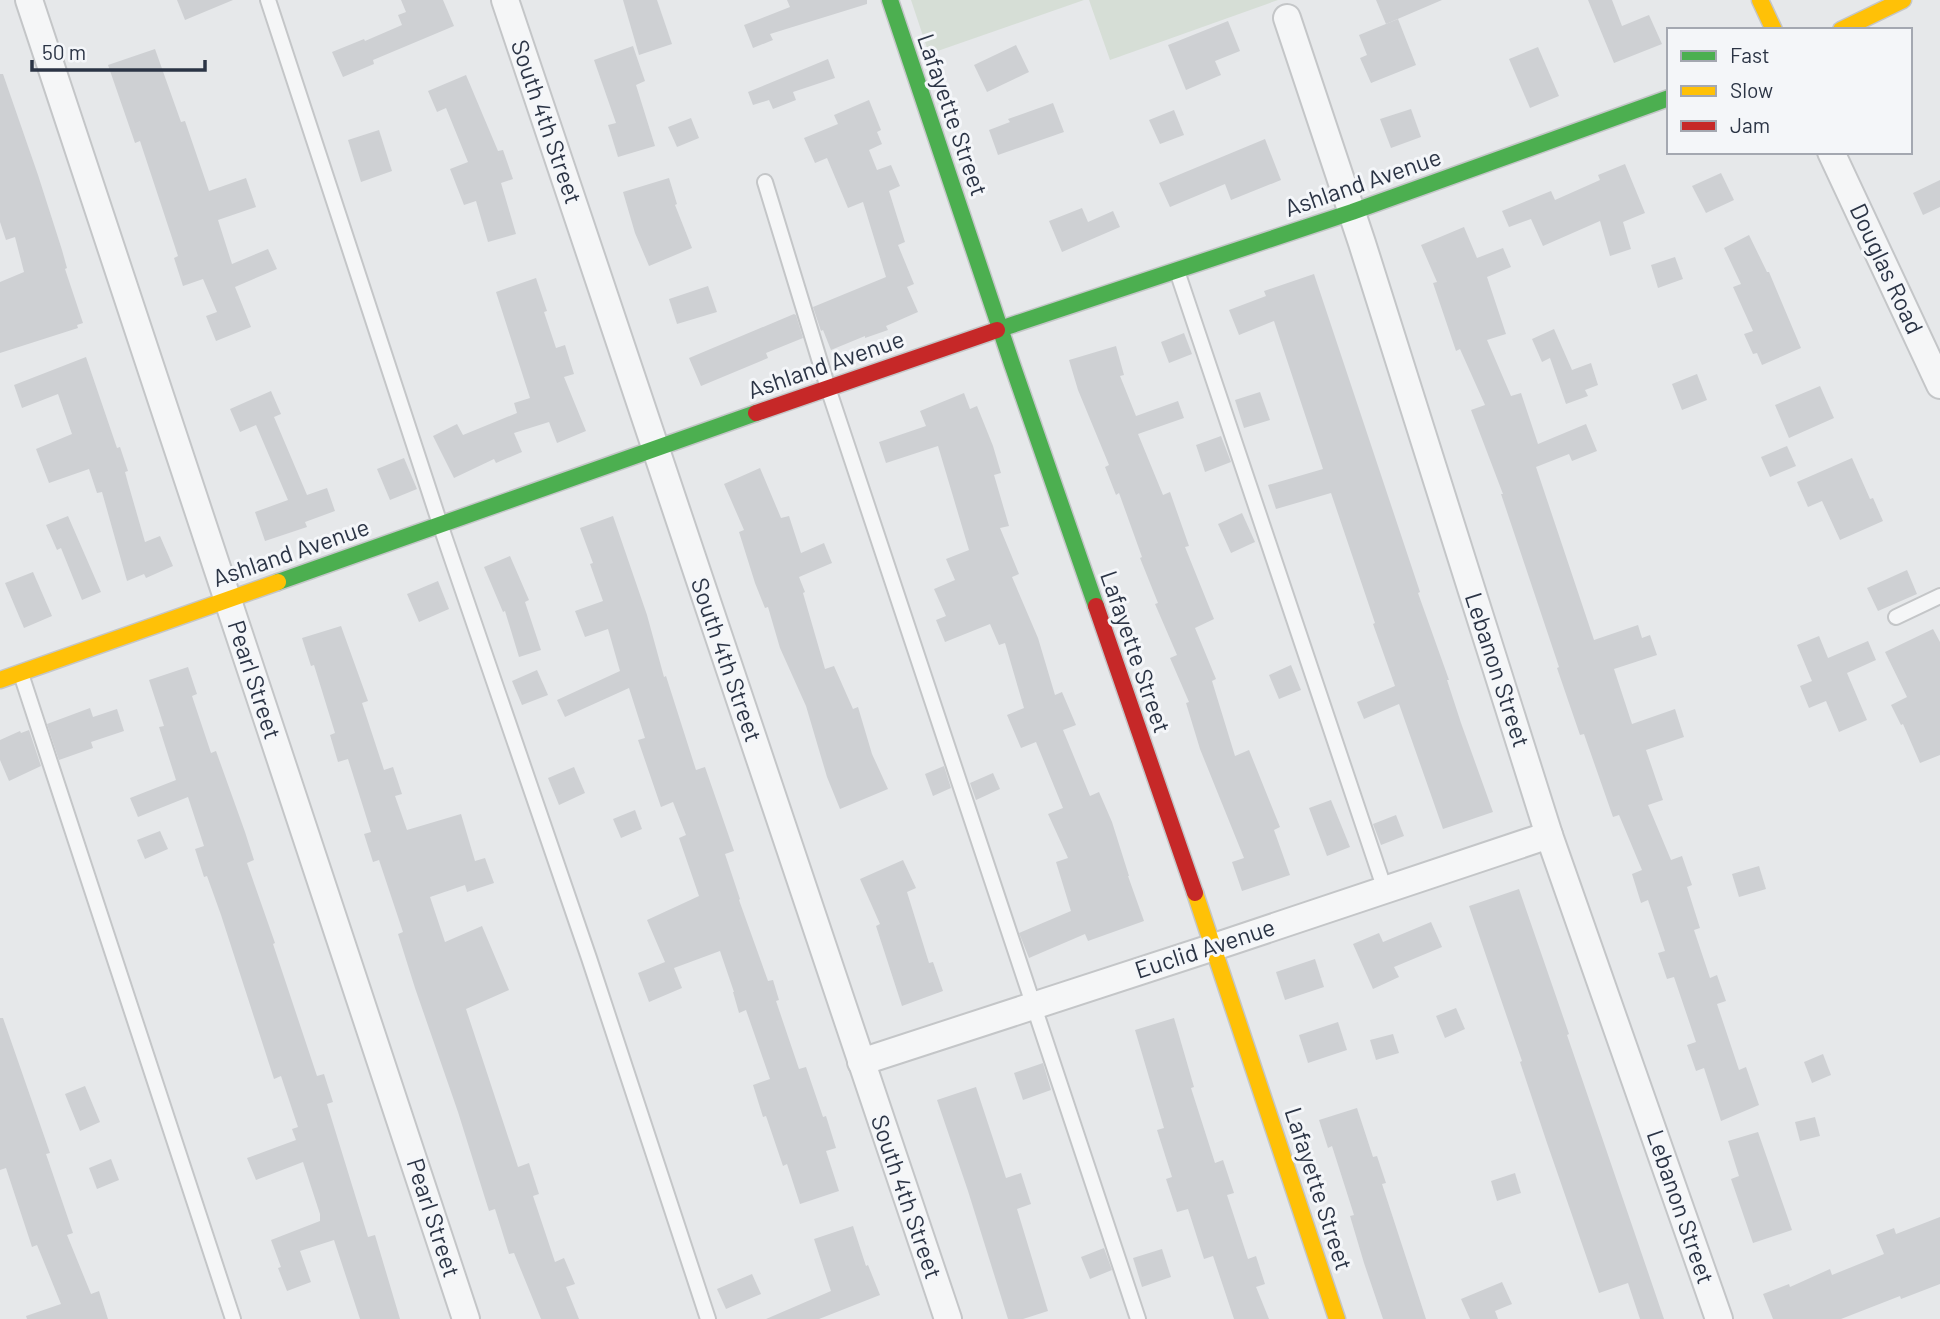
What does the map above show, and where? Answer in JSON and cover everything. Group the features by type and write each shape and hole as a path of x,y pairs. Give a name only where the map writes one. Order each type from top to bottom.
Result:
{"street":[{"name":"Pearl Street","path":"29,0 466,1319"},
{"name":"South 4th Street","path":"505,0 948,1319"},
{"name":"Lafayette Street","path":"890,0 1000,329 1214,947 1337,1319"},
{"path":"1760,0 1773,28"},
{"path":"1845,28 1903,0"},
{"name":"Lebanon Street","path":"1287,18 1352,212 1549,835 1719,1319"},
{"name":"Ashland Avenue","path":"0,680 655,448 1352,212 1667,99"},
{"name":"Douglas Road","path":"1832,154 1940,385"},
{"name":"Euclid Avenue","path":"861,1062 1549,835"}],"lane":[{"path":"268,0 440,524 589,958 708,1319"},
{"path":"765,182 828,388 1138,1319"},
{"path":"1177,270 1385,890"},
{"path":"1896,617 1940,596"},
{"path":"20,673 233,1319"}],"shaded area":[{"path":"911,0 1084,0 929,54"},
{"path":"1089,0 1278,0 1110,60"}],"building":[{"path":"177,0 233,0 185,20"},
{"path":"401,0 443,0 454,26 373,60 374,64 343,77 332,52 402,25 398,15 406,12"},
{"path":"623,0 657,0 672,44 639,55"},
{"path":"787,0 867,0 867,4 770,34 773,40 753,48 744,25 790,7"},
{"path":"1376,0 1442,0 1386,24"},
{"path":"1588,0 1612,0 1622,26 1649,15 1662,44 1614,63"},
{"path":"1398,19 1416,65 1371,83 1360,58 1367,55 1359,35"},
{"path":"1228,21 1240,51 1215,61 1221,75 1186,90 1168,45"},
{"path":"1016,45 1029,72 987,92 974,65"},
{"path":"633,46 645,81 636,85 655,146 618,157 608,125 616,123 594,60"},
{"path":"1538,47 1559,96 1530,108 1509,59"},
{"path":"155,49 181,122 185,121 209,191 246,178 256,207 218,220 232,264 268,249 277,269 235,287 251,327 216,341 206,316 217,312 203,279 183,286 174,258 178,256 140,141 135,143 108,65"},
{"path":"828,59 835,78 793,92 796,100 773,109 769,100 753,105 748,92"},
{"path":"0,74 3,74 38,175 83,323 77,325 78,328 0,353 0,282 24,272 15,237 6,240 0,222"},
{"path":"466,75 498,151 503,150 513,179 501,183 516,234 488,242 476,201 464,205 450,169 468,162 446,108 437,112 428,91"},
{"path":"869,100 881,130 877,132 882,144 869,150 877,170 891,165 900,186 889,191 905,242 898,245 914,284 907,287 918,312 886,326 888,330 831,350 813,307 886,277 863,202 848,208 827,158 815,163 804,138 838,124 834,115"},
{"path":"1053,103 1064,132 998,155 989,130 1010,122 1008,119"},
{"path":"1411,109 1421,137 1391,148 1380,119"},
{"path":"1174,110 1184,135 1160,144 1149,120"},
{"path":"691,118 699,138 677,147 668,127"},
{"path":"379,130 392,171 361,182 348,140"},
{"path":"1265,139 1281,180 1231,200 1225,184 1170,207 1159,183"},
{"path":"1625,164 1645,213 1623,222 1631,249 1610,256 1600,221 1543,246 1531,219 1509,227 1502,211 1551,191 1555,200 1600,180 1598,175"},
{"path":"1721,173 1734,200 1706,213 1692,186"},
{"path":"669,178 677,204 675,205 692,248 649,266 635,233 623,192"},
{"path":"1940,180 1940,207 1923,215 1913,193"},
{"path":"1082,208 1088,222 1113,211 1120,227 1062,252 1049,221"},
{"path":"1464,227 1477,258 1503,248 1511,267 1487,277 1506,334 1487,340 1511,396 1521,393 1538,444 1586,424 1597,451 1572,461 1569,454 1536,467 1594,640 1638,625 1642,638 1650,635 1657,655 1614,669 1632,724 1675,709 1684,737 1646,750 1663,800 1648,805 1671,860 1682,856 1692,885 1687,887 1700,928 1694,930 1710,978 1717,975 1726,1001 1717,1004 1739,1070 1746,1067 1759,1105 1721,1121 1704,1068 1696,1071 1687,1045 1696,1042 1674,977 1667,979 1658,953 1665,951 1648,900 1641,903 1632,874 1642,870 1619,815 1613,817 1584,734 1580,735 1503,494 1471,410 1485,405 1460,349 1456,351 1433,283 1437,282 1421,245"},
{"path":"1749,235 1769,272 1801,348 1762,365 1757,353 1753,354 1744,334 1753,331 1733,287 1741,284 1724,248"},
{"path":"1675,257 1683,279 1658,288 1651,265"},
{"path":"1314,274 1461,723 1493,812 1443,829 1399,704 1364,719 1357,702 1395,686 1331,493 1276,509 1268,485 1323,469 1274,321 1239,335 1229,310 1266,296 1264,291"},
{"path":"536,278 556,348 565,345 574,374 564,377 586,431 557,443 549,422 514,433 522,452 496,463 494,459 454,478 433,436 457,424 463,435 517,413 514,403 530,398 496,292"},
{"path":"708,286 717,312 677,324 669,299"},
{"path":"794,314 803,338 766,353 768,358 701,386 689,358"},
{"path":"1554,329 1572,370 1591,363 1598,385 1585,390 1588,396 1566,404 1550,358 1542,362 1532,339"},
{"path":"1184,333 1192,354 1169,363 1161,342"},
{"path":"1116,346 1124,375 1120,376 1136,416 1178,401 1184,418 1138,434 1163,495 1170,492 1189,546 1185,547 1214,619 1195,628 1216,679 1212,681 1235,756 1249,750 1280,827 1274,830 1290,875 1242,891 1232,862 1244,858 1200,749 1186,703 1189,702 1170,658 1177,655 1155,604 1158,603 1140,558 1142,557 1119,493 1116,495 1105,467 1109,465 1078,390 1069,360"},
{"path":"86,357 117,448 120,447 128,471 125,472 145,542 160,536 173,566 146,578 144,574 127,581 102,492 97,493 89,469 49,483 36,449 72,434 58,394 22,408 14,385"},
{"path":"1697,374 1707,400 1682,410 1672,384"},
{"path":"1820,386 1834,418 1789,438 1775,405"},
{"path":"271,391 281,414 274,417 307,495 327,488 335,511 305,522 307,527 265,541 255,512 288,500 256,425 240,432 230,409"},
{"path":"1260,392 1270,420 1244,428 1235,400"},
{"path":"964,393 970,409 977,406 1001,473 994,475 1009,526 1000,528 1019,574 1012,577 1038,638 1055,695 1062,692 1076,725 1063,730 1090,796 1099,792 1112,822 1144,921 1088,941 1085,934 1029,958 1019,933 1071,911 1056,862 1068,858 1048,814 1063,808 1036,742 1021,748 1007,715 1024,708 1005,643 999,645 990,624 945,642 936,620 946,616 934,589 955,580 946,559 969,550 938,446 886,463 879,442 926,426 920,411"},
{"path":"1221,436 1231,462 1205,472 1196,445"},
{"path":"1787,446 1796,466 1770,477 1761,457"},
{"path":"404,458 417,489 390,500 377,469"},
{"path":"1852,458 1883,521 1840,540 1822,501 1808,507 1797,482"},
{"path":"760,468 781,518 789,516 801,553 824,543 832,563 799,577 825,669 834,666 853,709 858,707 872,754 888,789 840,809 827,777 806,706 780,648 768,607 765,608 755,583 739,532 744,530 724,484"},
{"path":"1242,513 1255,542 1231,553 1218,524"},
{"path":"68,516 101,592 82,600 61,548 57,550 46,525"},
{"path":"613,516 696,770 705,767 734,851 725,854 739,900 768,981 773,980 779,1000 776,1001 799,1069 806,1067 836,1148 826,1151 839,1191 800,1204 787,1164 783,1166 753,1085 770,1079 746,1010 739,1013 720,951 674,968 682,988 649,1002 638,973 665,962 647,920 699,896 679,838 686,835 673,802 661,807 638,740 645,738 629,688 565,717 557,700 620,671 608,629 585,637 575,611 603,601 580,528"},
{"path":"510,556 529,600 525,602 541,650 519,657 505,611 503,612 484,567"},
{"path":"1907,570 1917,594 1878,611 1867,588"},
{"path":"33,572 52,616 24,628 5,583"},
{"path":"438,581 449,609 419,622 407,594"},
{"path":"341,626 368,701 362,703 384,770 393,767 402,794 395,796 407,830 461,814 475,861 485,858 494,883 467,892 465,885 430,897 445,942 482,926 509,990 466,1009 518,1167 529,1163 539,1194 533,1196 555,1262 564,1258 575,1284 566,1287 579,1319 541,1319 514,1253 509,1254 495,1209 489,1211 398,934 403,932 379,860 373,862 364,834 371,832 348,759 338,762 330,735 335,733 314,665 311,666 302,638"},
{"path":"1933,629 1940,642 1940,755 1920,763 1903,724 1901,725 1891,705 1907,697 1885,652"},
{"path":"1819,636 1828,658 1868,641 1876,660 1847,673 1867,720 1839,732 1826,701 1809,708 1800,686 1812,681 1797,645"},
{"path":"1291,665 1301,690 1279,699 1269,675"},
{"path":"188,667 197,694 192,696 211,753 216,751 245,832 254,860 247,863 317,1076 324,1074 333,1102 327,1104 368,1237 375,1235 400,1319 360,1319 334,1240 300,1251 311,1282 287,1291 278,1268 281,1267 271,1240 320,1221 320,1214 303,1162 256,1180 247,1158 296,1140 292,1129 298,1127 281,1076 274,1079 221,915 207,876 204,877 195,849 204,846 188,797 138,817 130,798 176,780 159,727 164,726 149,680"},
{"path":"537,670 548,695 522,705 512,681"},
{"path":"90,708 93,717 117,709 124,731 91,742 93,748 59,760 47,724"},
{"path":"29,730 41,766 9,781 0,760 0,740"},
{"path":"944,766 951,788 933,796 925,774"},
{"path":"574,767 585,793 559,805 548,778"},
{"path":"993,773 1000,789 976,800 970,783"},
{"path":"1331,800 1350,847 1327,856 1309,808"},
{"path":"635,810 642,829 621,838 613,819"},
{"path":"1396,815 1404,836 1381,845 1373,824"},
{"path":"160,831 168,849 145,859 137,840"},
{"path":"903,860 916,888 907,892 929,963 933,962 943,991 902,1006 876,926 880,924 860,879"},
{"path":"1759,866 1766,889 1739,897 1732,874"},
{"path":"1519,889 1664,1319 1640,1319 1628,1283 1599,1293 1547,1143 1469,906"},
{"path":"1431,922 1442,947 1394,967 1399,977 1373,989 1353,944 1379,933 1383,942"},
{"path":"1315,959 1324,987 1285,1000 1276,972"},
{"path":"1456,1008 1465,1029 1445,1038 1436,1016"},
{"path":"0,1018 3,1018 50,1153 46,1154 73,1233 67,1235 91,1294 99,1291 108,1319 27,1319 26,1316 61,1304 37,1245 32,1247 6,1168 0,1170"},
{"path":"1174,1018 1194,1087 1191,1088 1215,1163 1223,1160 1234,1193 1227,1195 1248,1259 1256,1256 1265,1284 1256,1287 1269,1319 1234,1319 1213,1256 1204,1259 1188,1209 1177,1212 1166,1179 1172,1177 1157,1130 1164,1128 1135,1030"},
{"path":"1338,1022 1347,1050 1308,1063 1299,1035"},
{"path":"1393,1034 1399,1053 1376,1060 1370,1040"},
{"path":"1823,1054 1831,1075 1812,1083 1804,1062"},
{"path":"1043,1063 1051,1090 1023,1100 1014,1073"},
{"path":"85,1086 100,1122 80,1131 65,1094"},
{"path":"976,1087 1006,1178 1021,1173 1031,1204 1017,1209 1048,1311 1023,1319 1008,1319 937,1100"},
{"path":"1357,1108 1373,1157 1377,1156 1386,1183 1382,1184 1426,1319 1383,1319 1364,1263 1350,1216 1354,1215 1332,1146 1328,1148 1319,1120"},
{"path":"1815,1117 1820,1136 1800,1141 1795,1122"},
{"path":"1758,1132 1792,1230 1753,1243 1731,1179 1739,1176 1728,1141"},
{"path":"111,1159 119,1180 97,1189 89,1168"},
{"path":"1515,1173 1521,1193 1497,1201 1491,1181"},
{"path":"1940,1217 1940,1284 1841,1319 1773,1319 1763,1294 1789,1284 1790,1287 1830,1269 1832,1275 1884,1254 1876,1235 1894,1228 1896,1234"},
{"path":"853,1226 866,1266 868,1265 880,1295 819,1319 766,1319 831,1291 814,1239"},
{"path":"1104,1248 1112,1270 1090,1279 1081,1257"},
{"path":"1162,1249 1171,1277 1142,1287 1133,1258"},
{"path":"752,1274 761,1294 726,1309 717,1289"},
{"path":"1502,1282 1512,1304 1495,1311 1498,1319 1470,1319 1461,1299"}],"traffic: fast":[{"path":"890,0 1096,606"},
{"path":"997,330 1352,212 1667,99"},
{"path":"278,582 756,413"}],"traffic: slow":[{"path":"1760,0 1773,28"},
{"path":"1845,28 1903,0"},
{"path":"0,680 278,582"},
{"path":"1195,893 1337,1319"}],"traffic: jam":[{"path":"756,413 997,330"},
{"path":"1096,606 1195,893"}]}
